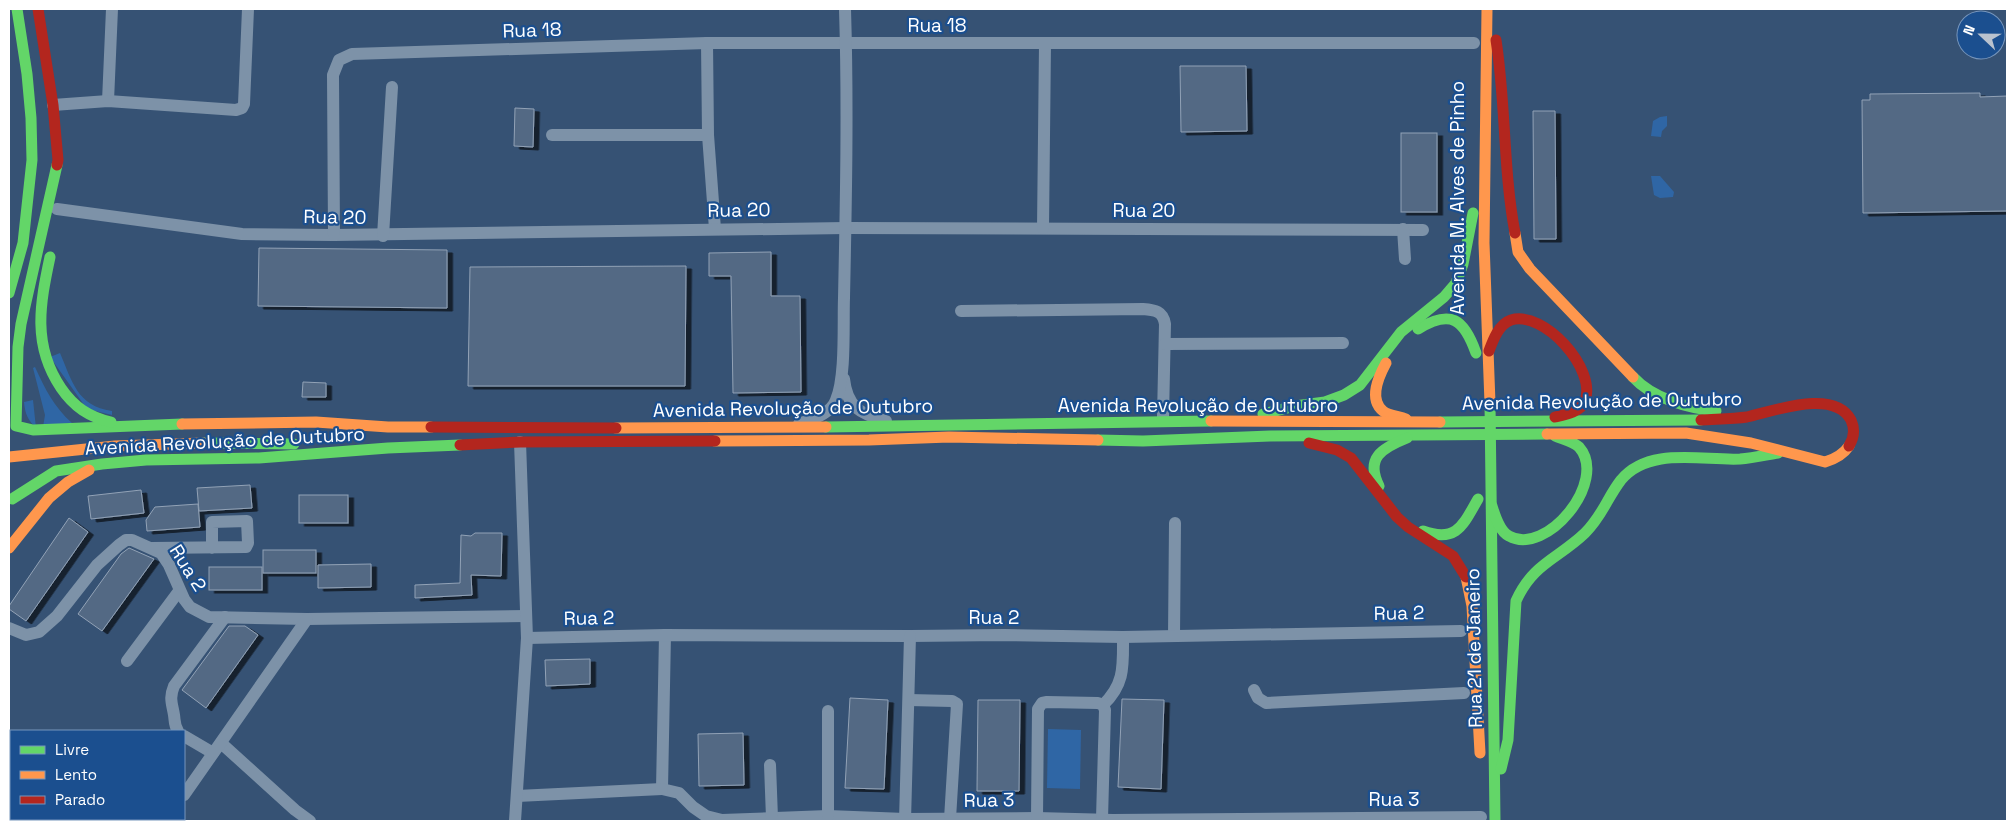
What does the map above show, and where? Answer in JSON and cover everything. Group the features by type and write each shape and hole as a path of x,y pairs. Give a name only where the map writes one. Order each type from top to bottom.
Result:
{"main road":[{"path":"9,292 22,243 32,160 27,74 17,9"},
{"path":"38,9 53,105 58,160 56,225"},
{"path":"1489,9 1502,77 1509,203 1518,252 1530,269 1638,382 1651,391 1682,405 1745,416"},
{"name":"Avenida M. Alves de Pinho","path":"1489,9 1484,243 1489,353 1489,473"},
{"path":"9,258 32,160"},
{"path":"24,462 16,432 18,347 21,324 58,160"},
{"name":"Avenida M. Alves de Pinho","path":"1417,422 1385,412 1380,408 1376,395 1378,382 1383,368 1413,332 1427,322 1439,318 1452,318 1469,332 1476,358 1473,175"},
{"path":"1234,421 1295,406 1325,402 1344,396 1360,385 1402,332 1416,318 1444,297 1456,283 1463,264 1473,213"},
{"path":"52,248 41,308 41,332 45,357 67,398 83,413 102,420 132,425"},
{"path":"1489,353 1493,339 1502,327 1511,320 1522,319 1536,322 1548,330 1572,355 1586,380 1587,390 1584,402 1579,408 1564,415 1540,421"},
{"name":"Avenida Revolução de Outubro","path":"10,500 56,471 102,464 146,460 259,458 388,448 520,442 868,440 949,437 1143,441 1270,436 1686,433 1752,443 1820,462 1836,459 1846,451 1852,441 1854,428 1850,419 1840,408 1834,405 1823,404 1792,406 1745,416 1686,420 1234,421 789,428 388,427 316,422 132,425 16,432"},
{"path":"1477,406 1477,444"},
{"name":"Avenida Revolução de Outubro","path":"323,434 388,427"},
{"path":"1417,435 1386,446 1378,454 1373,468 1375,480 1382,492 1403,518 1418,529 1429,534 1448,536 1457,532 1464,525 1482,496 1508,536 1528,540 1538,538 1548,532 1571,509 1588,481 1589,466 1586,455 1566,438 1540,434"},
{"name":"Avenida Revolução de Outubro","path":"9,457 83,449 248,442 304,436"},
{"name":"Rua 21 de Janeiro","path":"1270,436 1333,449 1346,455 1364,471 1386,506 1414,532 1450,552 1460,564 1469,585 1472,606 1480,758 1480,584"},
{"name":"Avenida Revolução de Outubro","path":"248,442 388,448"},
{"path":"1494,795 1508,740 1516,601 1524,585 1535,571 1584,534 1600,517 1622,479 1645,462 1671,458 1741,459 1786,452"},
{"path":"9,548 32,517 56,491 67,482 102,464"},
{"name":"Rua 21 de Janeiro","path":"1478,518 1489,473"},
{"path":"10,500 20,481"},
{"name":"Rua 21 de Janeiro","path":"1482,496 1494,821"}],"street":[{"path":"108,102 112,9"},
{"path":"53,105 108,102 236,110 242,108 244,104 248,9"},
{"path":"789,428 822,415 836,402 839,391 842,358 846,228 845,9"},
{"path":"707,43 708,134 715,229"},
{"name":"Rua 18","path":"334,235 333,75 338,60 352,54 707,43 1474,43"},
{"path":"1043,228 1045,44"},
{"path":"383,236 392,87"},
{"path":"552,135 708,134"},
{"name":"Rua 20","path":"57,209 242,234 383,236 846,228 1423,230"},
{"path":"1404,229 1405,259"},
{"path":"961,311 1152,310 1159,312 1164,317 1163,417"},
{"path":"1165,344 1343,343"},
{"path":"842,358 846,392 856,408 867,416 900,425"},
{"path":"515,821 527,638 520,442"},
{"path":"1174,636 1175,523"},
{"name":"Rua 2","path":"9,628 26,635 39,632 57,616 97,565 126,540 137,541 161,553 179,591 190,607 209,617 308,619 526,616"},
{"path":"152,548 212,548"},
{"path":"127,661 179,591"},
{"path":"177,730 174,724 170,700 174,686 225,617"},
{"path":"185,794 308,619"},
{"name":"Rua 2","path":"527,638 665,635 1123,637 1461,631"},
{"path":"518,796 662,789 665,635"},
{"path":"905,820 910,636"},
{"path":"1103,705 1112,696 1120,682 1124,667 1123,637"},
{"path":"1254,690 1258,698 1266,703 1464,693"},
{"path":"909,700 952,701 957,704 950,819"},
{"path":"1037,818 1038,709 1042,703 1047,702 1098,703 1103,705"},
{"path":"1103,705 1105,710 1109,820"},
{"path":"828,711 828,816"},
{"path":"185,736 217,748 310,821"},
{"path":"770,765 772,818"},
{"name":"Rua 3","path":"662,789 679,793 693,807 706,816 722,821 828,816 905,820 1481,816"}],"shaded area":[{"path":"1667,116 1667,126 1662,131 1661,137 1651,136 1653,121"},
{"path":"1651,176 1660,176 1674,192 1673,197 1660,198 1654,195"},
{"path":"60,353 77,391 91,404 112,411 112,415 87,409 50,357"},
{"path":"35,367 42,383 60,411 72,423 43,427 45,415 33,368"},
{"path":"33,400 36,428 27,416 24,402"},
{"path":"1048,729 1081,730 1080,789 1047,788"}],"building":[{"path":"1180,66 1246,66 1247,131 1181,132"},
{"path":"1980,93 1980,97 2007,96 2007,211 1863,213 1862,100 1870,100 1870,94"},
{"path":"515,108 534,109 533,147 514,146"},
{"path":"1533,111 1555,111 1556,239 1534,239"},
{"path":"1401,133 1437,133 1437,212 1401,212"},
{"path":"259,248 447,250 447,308 258,306"},
{"path":"771,252 771,296 800,296 801,392 733,393 731,276 709,276 709,253"},
{"path":"686,266 685,386 468,386 470,267"},
{"path":"303,382 326,383 326,397 302,397"},
{"path":"250,485 252,508 199,511 197,488"},
{"path":"141,490 144,513 91,519 88,496"},
{"path":"299,495 348,495 348,523 299,523"},
{"path":"198,504 200,527 147,531 146,520 155,507"},
{"path":"69,518 88,532 26,621 9,609 9,606"},
{"path":"475,533 502,533 501,576 471,575 472,595 415,598 415,585 460,583 461,535 471,536"},
{"path":"129,548 154,559 102,631 78,614 121,554"},
{"path":"263,550 316,550 316,573 263,573"},
{"path":"371,564 371,587 318,588 318,565"},
{"path":"209,567 262,567 262,590 209,590"},
{"path":"229,626 245,626 258,635 206,708 182,690"},
{"path":"590,659 590,684 546,686 545,660"},
{"path":"850,698 888,700 884,789 845,788"},
{"path":"1122,699 1164,700 1161,789 1118,787"},
{"path":"978,700 1020,700 1019,791 977,791"},
{"path":"743,733 744,785 699,786 698,734"}],"traffic: fast":[{"path":"9,293 23,243 32,160 27,74 17,9"},
{"path":"57,165 21,324 18,347 16,426 33,430 182,424"},
{"path":"1263,414 1295,406 1325,402 1344,395 1360,385 1401,332 1444,297 1456,283 1463,264 1473,213"},
{"path":"50,257 41,308 42,340 46,356 52,372 71,401 89,414 111,422"},
{"path":"1418,329 1439,320 1448,319 1455,321 1467,332 1476,353"},
{"path":"1633,377 1641,385 1661,397 1694,408 1716,411"},
{"path":"1490,403 1495,821"},
{"path":"1440,422 1701,420"},
{"path":"826,427 1211,421"},
{"path":"1098,440 1143,441 1270,436 1547,434"},
{"path":"1492,506 1498,522 1506,534 1524,540 1540,536 1555,526 1569,512 1580,496 1586,478 1586,461 1577,445 1555,436"},
{"path":"1379,486 1374,468 1378,455 1383,450 1407,438"},
{"path":"203,443 294,444"},
{"path":"12,499 56,471 102,464 146,460 259,458 388,448 460,445"},
{"path":"1501,769 1508,740 1516,601 1530,578 1547,562 1585,533 1596,520 1621,480 1633,469 1661,459 1740,459 1778,453"},
{"path":"1423,531 1444,535 1458,529 1468,517 1478,499"}],"traffic: slow":[{"path":"1487,9 1484,243 1490,403"},
{"path":"1515,233 1518,252 1530,269 1633,377"},
{"path":"1386,363 1376,387 1376,400 1385,413 1406,419"},
{"path":"1211,421 1440,422"},
{"path":"182,424 316,422 388,427 431,427"},
{"path":"616,428 826,427"},
{"path":"1547,434 1686,433 1751,443 1825,462 1839,456 1849,446"},
{"path":"715,441 869,440 949,437 1098,440"},
{"path":"9,457 115,446 203,443"},
{"path":"9,548 49,498 68,482 89,470"},
{"path":"1466,577 1472,606 1480,753"}],"traffic: jam":[{"path":"38,9 53,105 57,165"},
{"path":"1496,40 1502,88 1508,185 1515,233"},
{"path":"1489,351 1500,329 1511,320 1524,319 1538,324 1565,345 1576,359 1583,373 1587,388 1585,401 1580,408 1555,417"},
{"path":"1701,420 1747,417 1803,404 1818,403 1831,405 1843,410 1851,420 1853,433 1849,446"},
{"path":"431,427 616,428"},
{"path":"460,445 520,442 715,441"},
{"path":"1309,443 1337,450 1351,458 1397,517 1408,527 1453,556 1466,577"}]}
